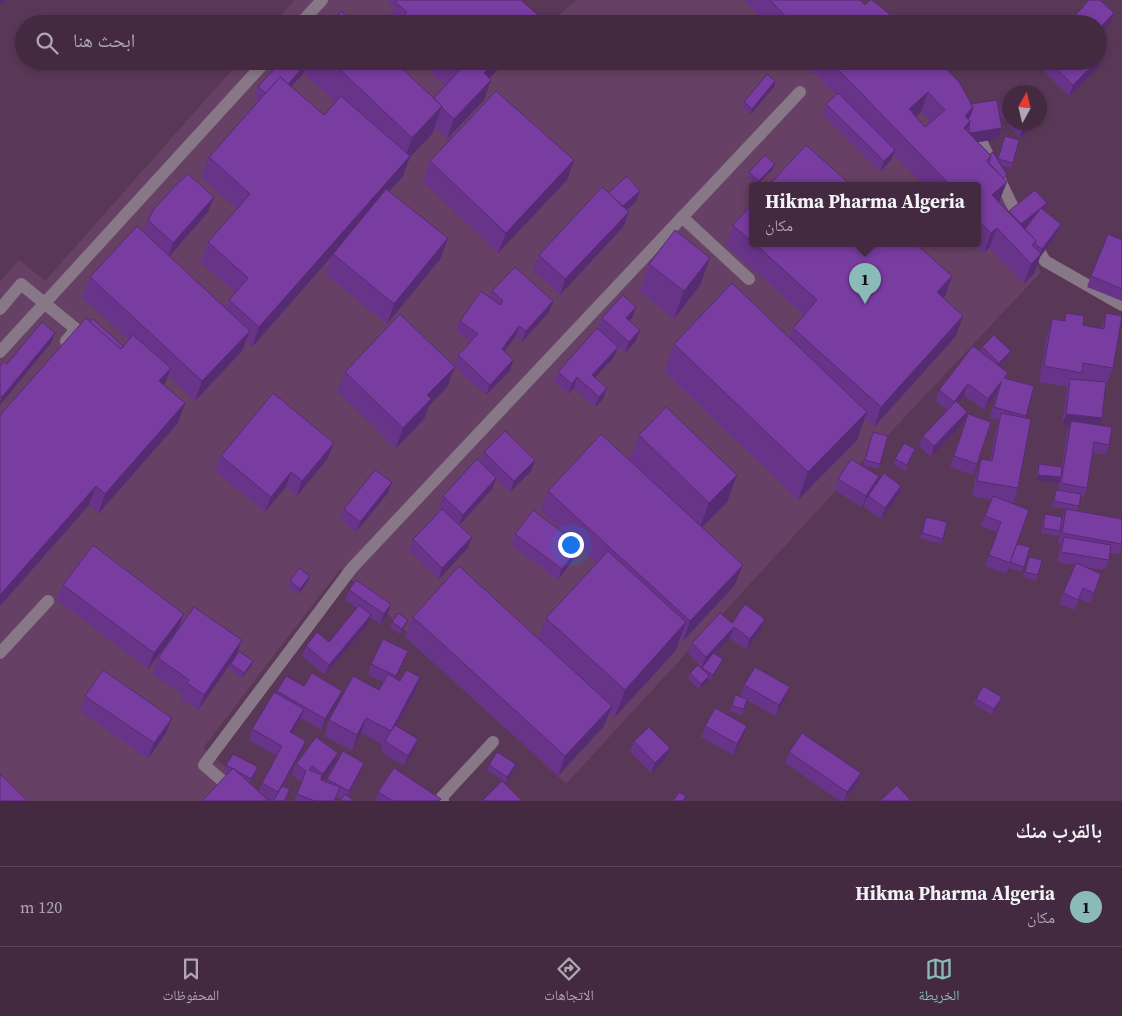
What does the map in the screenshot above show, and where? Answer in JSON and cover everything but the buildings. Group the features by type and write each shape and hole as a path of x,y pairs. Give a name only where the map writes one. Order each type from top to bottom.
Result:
{"street":[{"path":"308,15 322,0"},
{"path":"0,352 258,70"},
{"path":"246,801 204,765 352,568 800,92"},
{"path":"970,117 1011,203 1045,261 1122,305"},
{"path":"682,217 749,279"},
{"path":"0,309 21,284 76,329 57,351"},
{"path":"0,653 48,601"},
{"path":"443,801 442,797 493,742"}],"shaded area":[{"path":"295,0 509,0 526,15 281,15"},
{"path":"577,0 840,0 862,15 560,15"},
{"path":"232,70 924,70 969,126 1003,201 1041,272 839,487 566,784 340,569 203,748 265,801 0,801 0,282 19,260 45,281"}],"place":[{"name":"Hikma Pharma Algeria","path":"865,304"}]}
